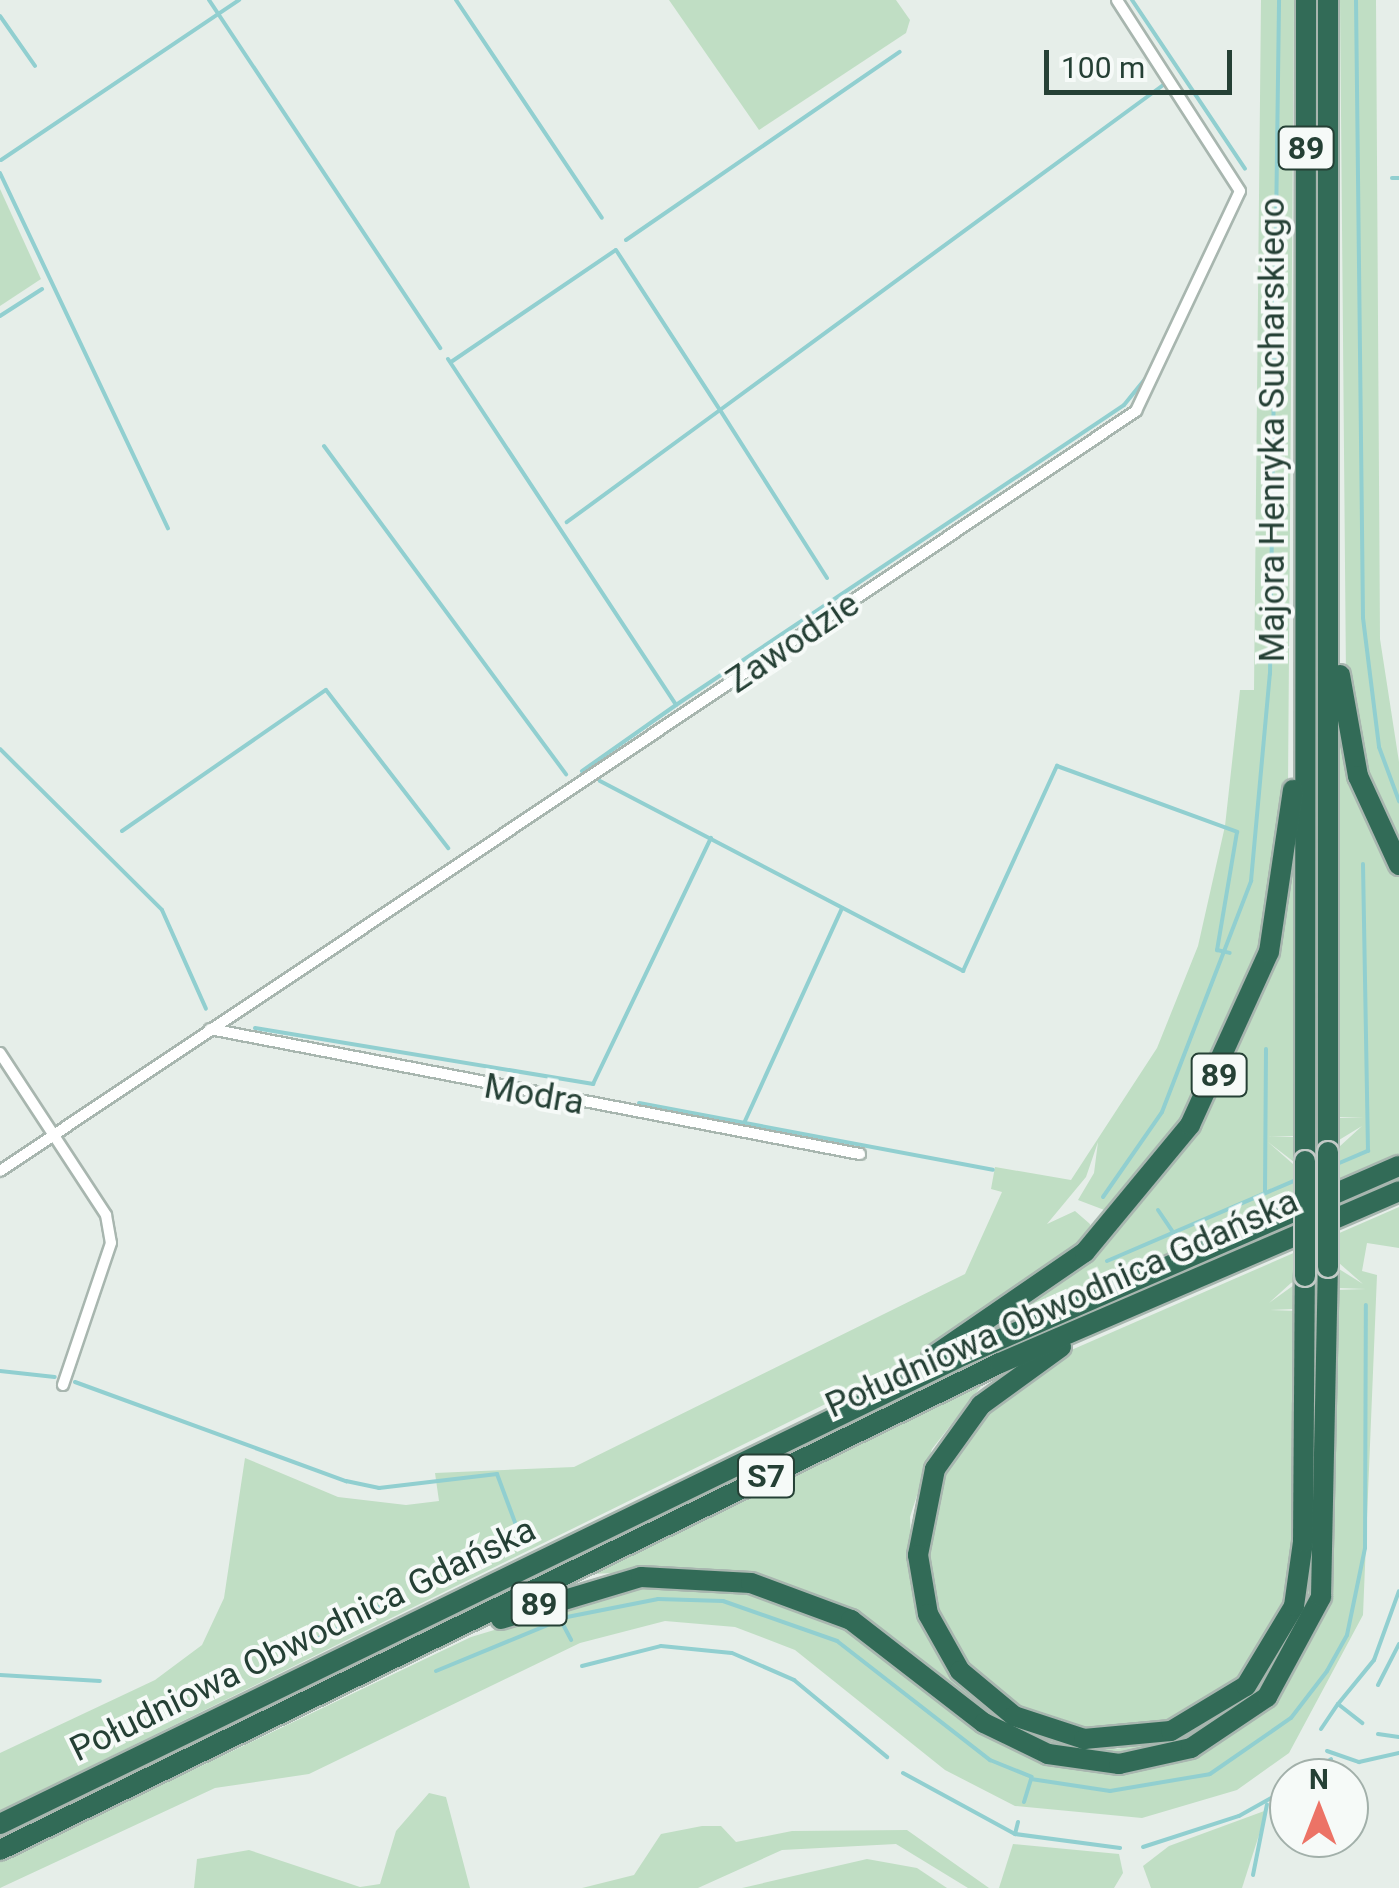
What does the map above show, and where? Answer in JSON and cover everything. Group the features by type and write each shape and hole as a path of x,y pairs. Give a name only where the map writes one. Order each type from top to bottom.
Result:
{"highway":[{"name":"Majora Henryka Sucharskiego","path":"1306,0 1306,680"},
{"name":"Majora Henryka Sucharskiego","path":"1328,0 1328,604"},
{"name":"89","path":"1328,604 1348,744 1399,864"},
{"name":"89","path":"428,1640 469,1632 612,1582 725,1578 850,1620 984,1723 1048,1754 1120,1764 1191,1748 1267,1697 1321,1597 1328,1266 1328,604"},
{"name":"89","path":"1105,1314 964,1424 927,1490 918,1556 928,1614 960,1670 1014,1716 1084,1740 1140,1739 1196,1721 1264,1665 1294,1606 1303,1542 1306,680"},
{"name":"89","path":"848,1411 1049,1283 1136,1199 1190,1125 1268,952 1306,680"},
{"name":"Południowa Obwodnica Gdańska","path":"0,1824 848,1411 1399,1166"},
{"name":"Południowa Obwodnica Gdańska","path":"0,1850 1105,1314 1399,1191"}],"street":[{"name":"Zawodzie","path":"55,1134 1136,411 1240,191 1116,0"},
{"name":"Modra","path":"210,1029 860,1154"},
{"path":"0,1053 106,1215 111,1243 63,1386"},
{"path":"0,1172 55,1134"}],"green space":[{"path":"669,0 896,0 910,20 906,33 759,130"},
{"path":"1261,0 1294,0 1288,786 1268,931 1189,1115 1107,1211 1078,1200 1094,1173 1098,1142 1086,1177 1047,1224 1075,1211 1090,1224 1090,1239 941,1347 0,1811 0,1753 155,1680 202,1645 224,1598 245,1458 338,1497 406,1505 439,1501 435,1473 574,1467 965,1274 1002,1192 991,1189 995,1167 1071,1180 1157,1048 1198,946 1225,826 1240,690 1254,690"},
{"path":"1314,0 1321,0 1313,1136"},
{"path":"1340,0 1376,0 1380,639 1399,762 1399,853 1368,788 1346,678"},
{"path":"0,189 41,279 0,306"},
{"path":"1335,706 1399,874 1399,1155 1011,1321 1146,1196 1213,1099 1260,995 1294,856 1297,1136 1268,1136 1293,1137 1294,1162 1268,1142 1293,1164 1339,1147 1362,1126 1339,1140 1339,1118 1364,1117 1336,1117"},
{"path":"1399,1175 1005,1353 0,1841 0,1833 1002,1346"},
{"path":"1399,1207 1399,1248 1367,1243 1362,1271 1377,1275 1363,1615 1289,1753 1282,1758 1269,1758 1269,1767 1237,1790 1142,1818 1015,1806 945,1770 795,1650 735,1627 665,1621 580,1643 309,1774 215,1788 0,1888 0,1862 471,1637 644,1585 756,1592 849,1629 983,1733 1042,1761 1119,1772 1202,1752 1273,1701 1321,1623 1334,1551 1335,1290 1366,1289 1339,1288 1339,1269 1363,1284 1339,1263 1291,1283 1269,1303 1294,1285 1293,1309 1270,1310 1297,1311 1297,1512 1286,1601 1257,1660 1229,1689 1166,1724 1087,1731 1016,1706 966,1664 937,1613 926,1563 930,1502 961,1434 1053,1358"},
{"path":"1313,1291 1313,1591 1285,1659 1255,1697 1193,1738 1118,1755 1063,1749 1010,1729 877,1627 797,1588 710,1569 591,1574 983,1384 932,1449 910,1517 913,1589 938,1652 980,1701 1038,1736 1117,1749 1191,1732 1267,1674 1304,1602"},
{"path":"429,1793 446,1797 470,1888 194,1888 197,1859 249,1850 360,1887 380,1884 396,1831"},
{"path":"1267,1810 1242,1888 1151,1888 1143,1866 1169,1846"},
{"path":"721,1826 736,1842 792,1831 907,1830 989,1888 968,1888 896,1844 782,1850 698,1888 582,1888 634,1875 661,1834"},
{"path":"1013,1844 1119,1854 1123,1873 1114,1888 999,1888"},
{"path":"867,1859 917,1868 947,1888 742,1888"}],"waterway":[{"path":"209,0 440,348"},
{"path":"1,160 239,0"},
{"path":"456,0 602,218"},
{"path":"1132,0 1245,169"},
{"path":"1103,1197 1162,1112 1251,881 1270,674 1279,0"},
{"path":"1356,0 1363,618 1379,747 1399,801"},
{"path":"0,16 35,66"},
{"path":"626,240 900,52"},
{"path":"827,578 720,410 1166,83"},
{"path":"0,173 168,528"},
{"path":"1392,178 1399,178"},
{"path":"451,362 616,250 720,410 567,522"},
{"path":"0,316 42,289"},
{"path":"448,359 676,705 582,771"},
{"path":"676,705 1124,405 1147,377"},
{"path":"324,446 566,774"},
{"path":"122,831 326,690 448,848"},
{"path":"0,749 162,910 206,1009"},
{"path":"600,781 963,971 1057,766 1237,832 1217,950 1230,953"},
{"path":"255,1028 593,1084 711,838"},
{"path":"1337,1164 1368,1151 1363,864"},
{"path":"745,1121 842,908"},
{"path":"1265,1192 1266,1049"},
{"path":"639,1103 993,1170"},
{"path":"1107,1261 1296,1180"},
{"path":"1158,1210 1172,1231"},
{"path":"1024,1802 1031,1779 1110,1791 1210,1774 1291,1718 1327,1671 1347,1635 1365,1548 1366,1305"},
{"path":"0,1371 55,1377"},
{"path":"75,1382 346,1481 379,1488 497,1474 520,1536"},
{"path":"1338,1704 1374,1660 1399,1591"},
{"path":"309,1643 400,1596"},
{"path":"436,1671 567,1617 658,1599 723,1601 837,1641 990,1760 1032,1777"},
{"path":"559,1617 571,1640"},
{"path":"1378,1685 1399,1644"},
{"path":"582,1666 661,1646 732,1653 794,1680 887,1757"},
{"path":"0,1675 100,1681"},
{"path":"1321,1729 1338,1704 1362,1723"},
{"path":"1378,1734 1399,1737"},
{"path":"1327,1751 1359,1762 1399,1753"},
{"path":"903,1773 1015,1834"},
{"path":"1143,1847 1239,1816 1269,1799"},
{"path":"1253,1875 1267,1804"},
{"path":"1018,1822 1015,1834 1120,1848"}]}
